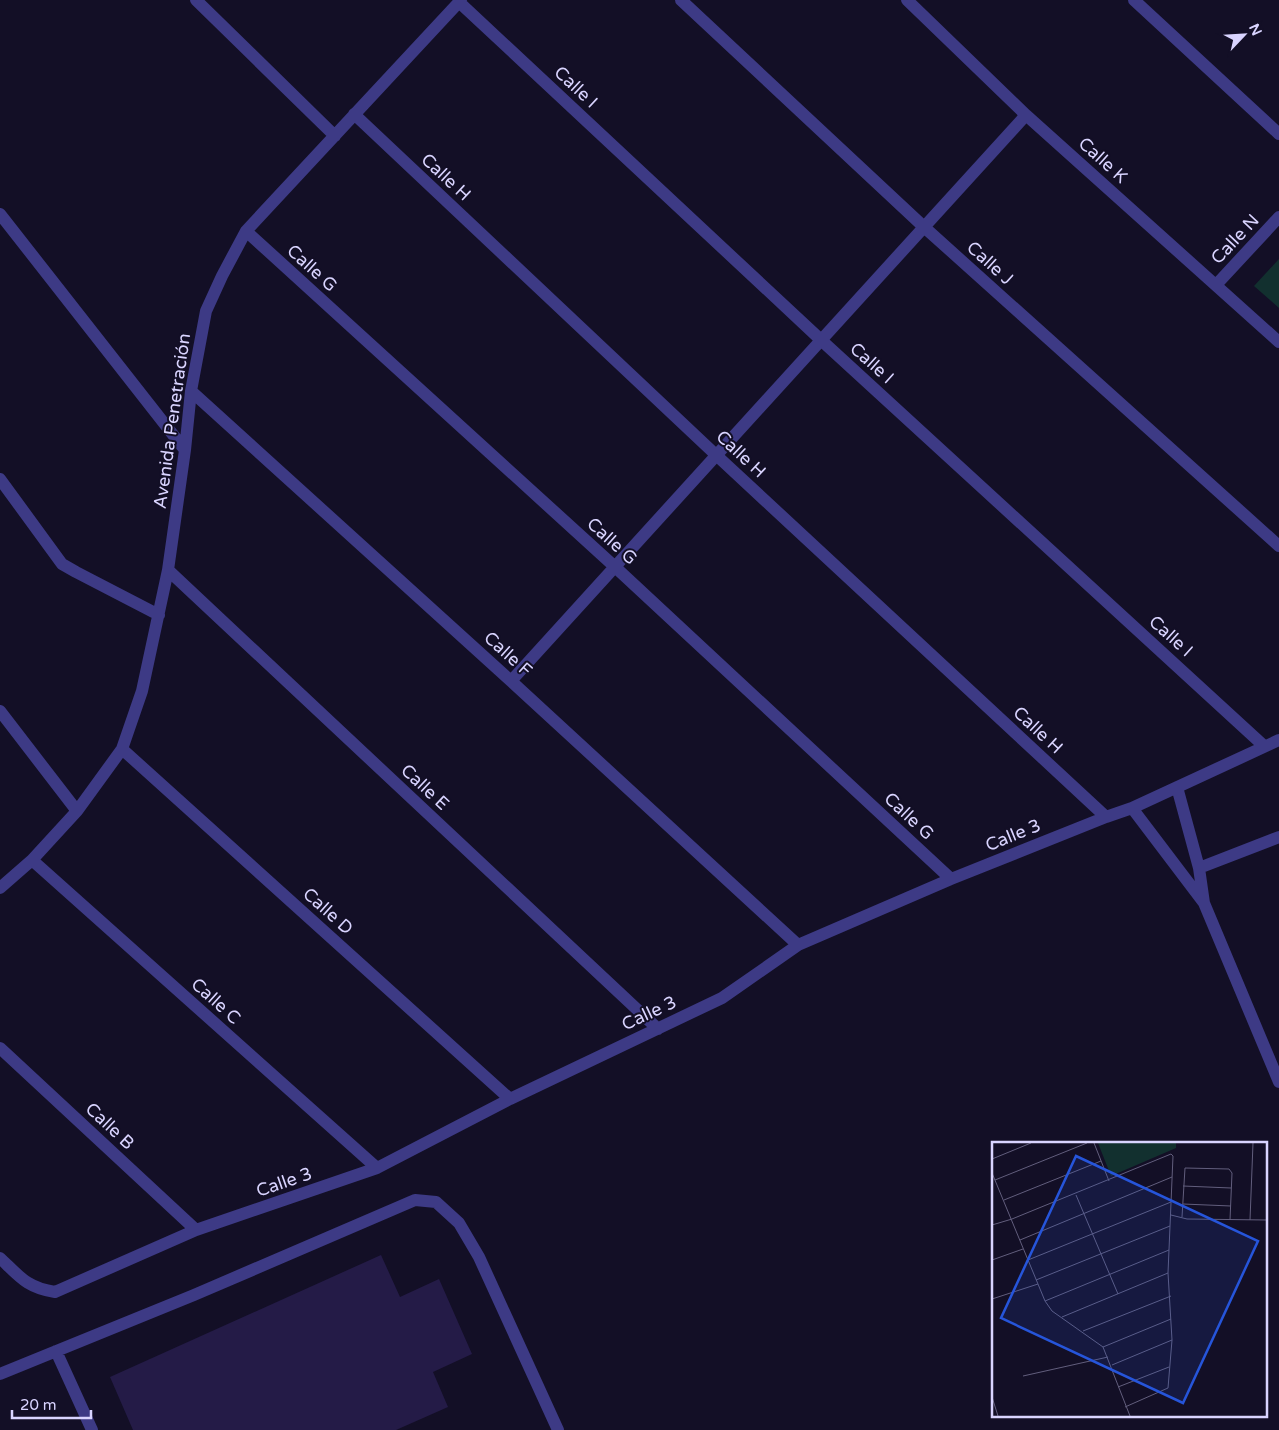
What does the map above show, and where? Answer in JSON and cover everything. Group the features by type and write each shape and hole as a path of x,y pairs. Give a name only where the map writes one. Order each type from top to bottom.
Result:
{"street":[{"path":"196,0 335,136"},
{"name":"Calle J","path":"681,0 924,227 1279,546"},
{"name":"Calle K","path":"907,0 1026,115 1279,342"},
{"path":"1134,0 1279,134"},
{"name":"Avenida Penetración","path":"0,888 32,860 77,811 122,749 142,691 159,615 168,570 191,392 206,311 222,276 246,232 460,1"},
{"name":"Calle I","path":"460,1 821,340 1264,746"},
{"name":"Calle H","path":"354,114 715,454 1106,817"},
{"path":"511,680 1026,115"},
{"path":"0,214 185,450"},
{"name":"Calle N","path":"1216,285 1279,217"},
{"name":"Calle G","path":"246,232 614,566 951,879"},
{"name":"Calle F","path":"191,392 511,680 798,945"},
{"path":"0,478 62,564 159,615"},
{"name":"Calle E","path":"168,570 658,1028"},
{"path":"0,711 77,811"},
{"name":"Calle 3","path":"0,1258 26,1282 40,1290 55,1292 196,1230 377,1168 510,1099 722,998 798,945 951,879 1132,808 1279,740"},
{"name":"Calle D","path":"122,749 510,1099"},
{"path":"1178,787 1200,868 1204,903"},
{"path":"1132,808 1204,903 1279,1082"},
{"path":"1200,868 1279,837"},
{"name":"Calle C","path":"32,860 377,1168"},
{"name":"Calle B","path":"0,1048 196,1230"},
{"path":"0,1374 194,1295 415,1200 436,1202 459,1223 479,1257 558,1430"},
{"path":"56,1352 92,1430"}],"green space":[{"path":"1279,259 1279,308 1254,286"}],"building":[{"path":"381,1255 400,1297 439,1279 472,1354 433,1372 448,1407 396,1430 133,1430 110,1377"}]}
